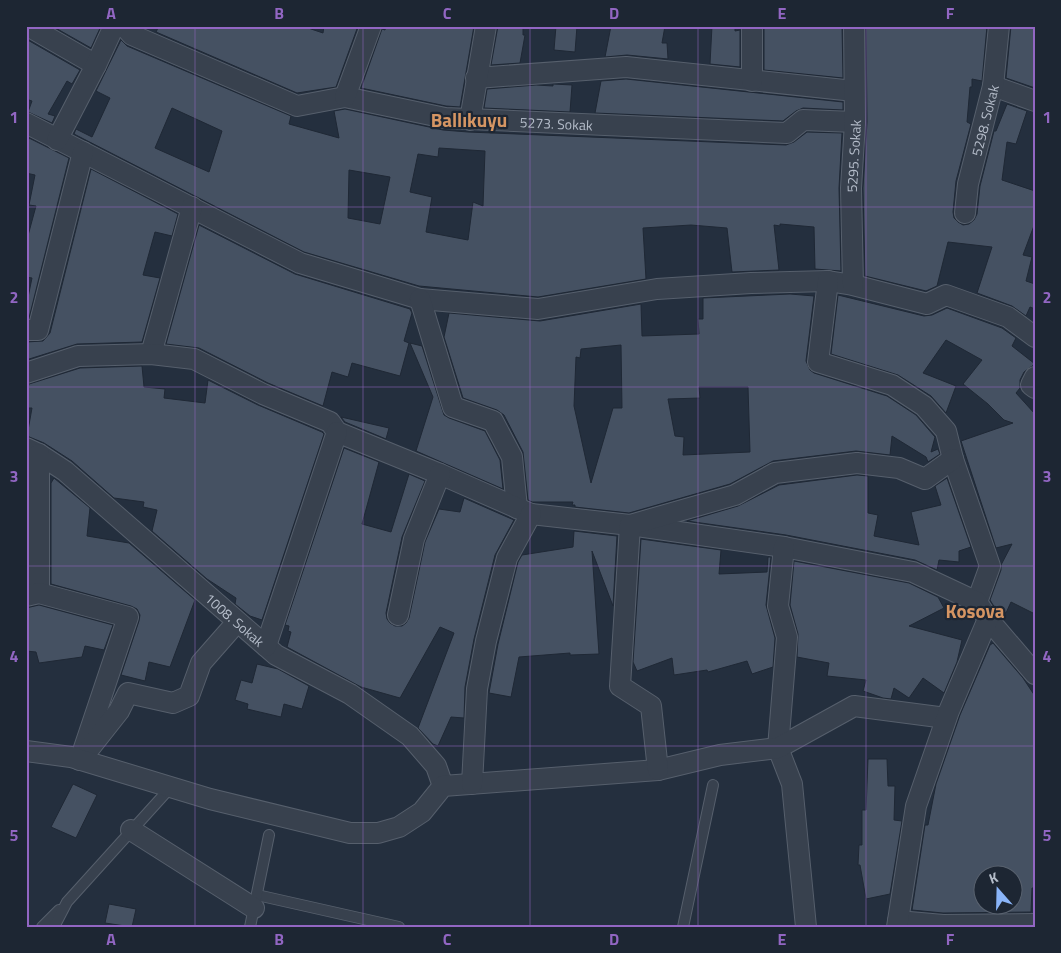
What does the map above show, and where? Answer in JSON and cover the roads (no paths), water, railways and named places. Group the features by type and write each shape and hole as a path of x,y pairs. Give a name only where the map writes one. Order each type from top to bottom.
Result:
{"street":[{"path":"28,26 96,65"},
{"path":"57,140 114,26"},
{"path":"345,97 371,26"},
{"path":"470,120 486,26"},
{"path":"752,26 752,81"},
{"name":"5295. Sokak","path":"853,285 851,188 855,122 854,26"},
{"name":"5298. Sokak","path":"965,213 968,184 993,86 999,26"},
{"name":"5273. Sokak","path":"131,29 298,106 345,97 445,118 787,133 803,120 855,122"},
{"path":"476,78 626,67 854,91"},
{"path":"993,86 1035,101"},
{"path":"26,123 300,263 420,299 538,309 657,289 751,282 828,281 853,285 927,304 946,294 1008,317 1035,337"},
{"path":"26,330 38,330 83,152"},
{"path":"151,354 192,207"},
{"path":"828,281 818,362 892,385 924,406 946,431 953,460 990,566 977,602"},
{"path":"420,299 452,407 493,421 512,457 524,511 507,558 486,641 477,689 472,784"},
{"path":"26,373 78,356 151,354 194,359 264,394 330,422 338,432 524,511 784,547 913,572 977,602 988,619 1035,674"},
{"path":"1035,377 1031,384 1035,388"},
{"path":"266,646 338,432"},
{"path":"33,451 33,594 128,617 80,760"},
{"name":"1008. Sokak","path":"33,451 65,471 276,654 350,694 410,736 436,766 444,786"},
{"path":"630,525 736,495 775,473 857,463 899,468 925,479 953,460"},
{"path":"398,615 414,539 440,474"},
{"path":"630,525 620,686 651,706 658,770"},
{"path":"784,547 778,606 787,637 778,748 792,784 806,927"},
{"path":"988,619 946,718 916,806 897,924 1035,924"},
{"path":"80,760 119,711 128,693 173,703 189,696 202,663 238,622"},
{"path":"26,751 80,760 210,799 350,833 378,833 399,827 422,812 444,786 658,770 720,755 778,748 854,706 946,718"},
{"path":"131,830 254,910"}],"lane":[{"path":"683,927 713,785"},
{"path":"42,927 171,787"},
{"path":"269,835 254,910 399,927"},
{"path":"54,927 67,902"}],"district":[{"name":"Ballıkuyu","path":"469,119"},
{"name":"Kosova","path":"975,610"}]}
